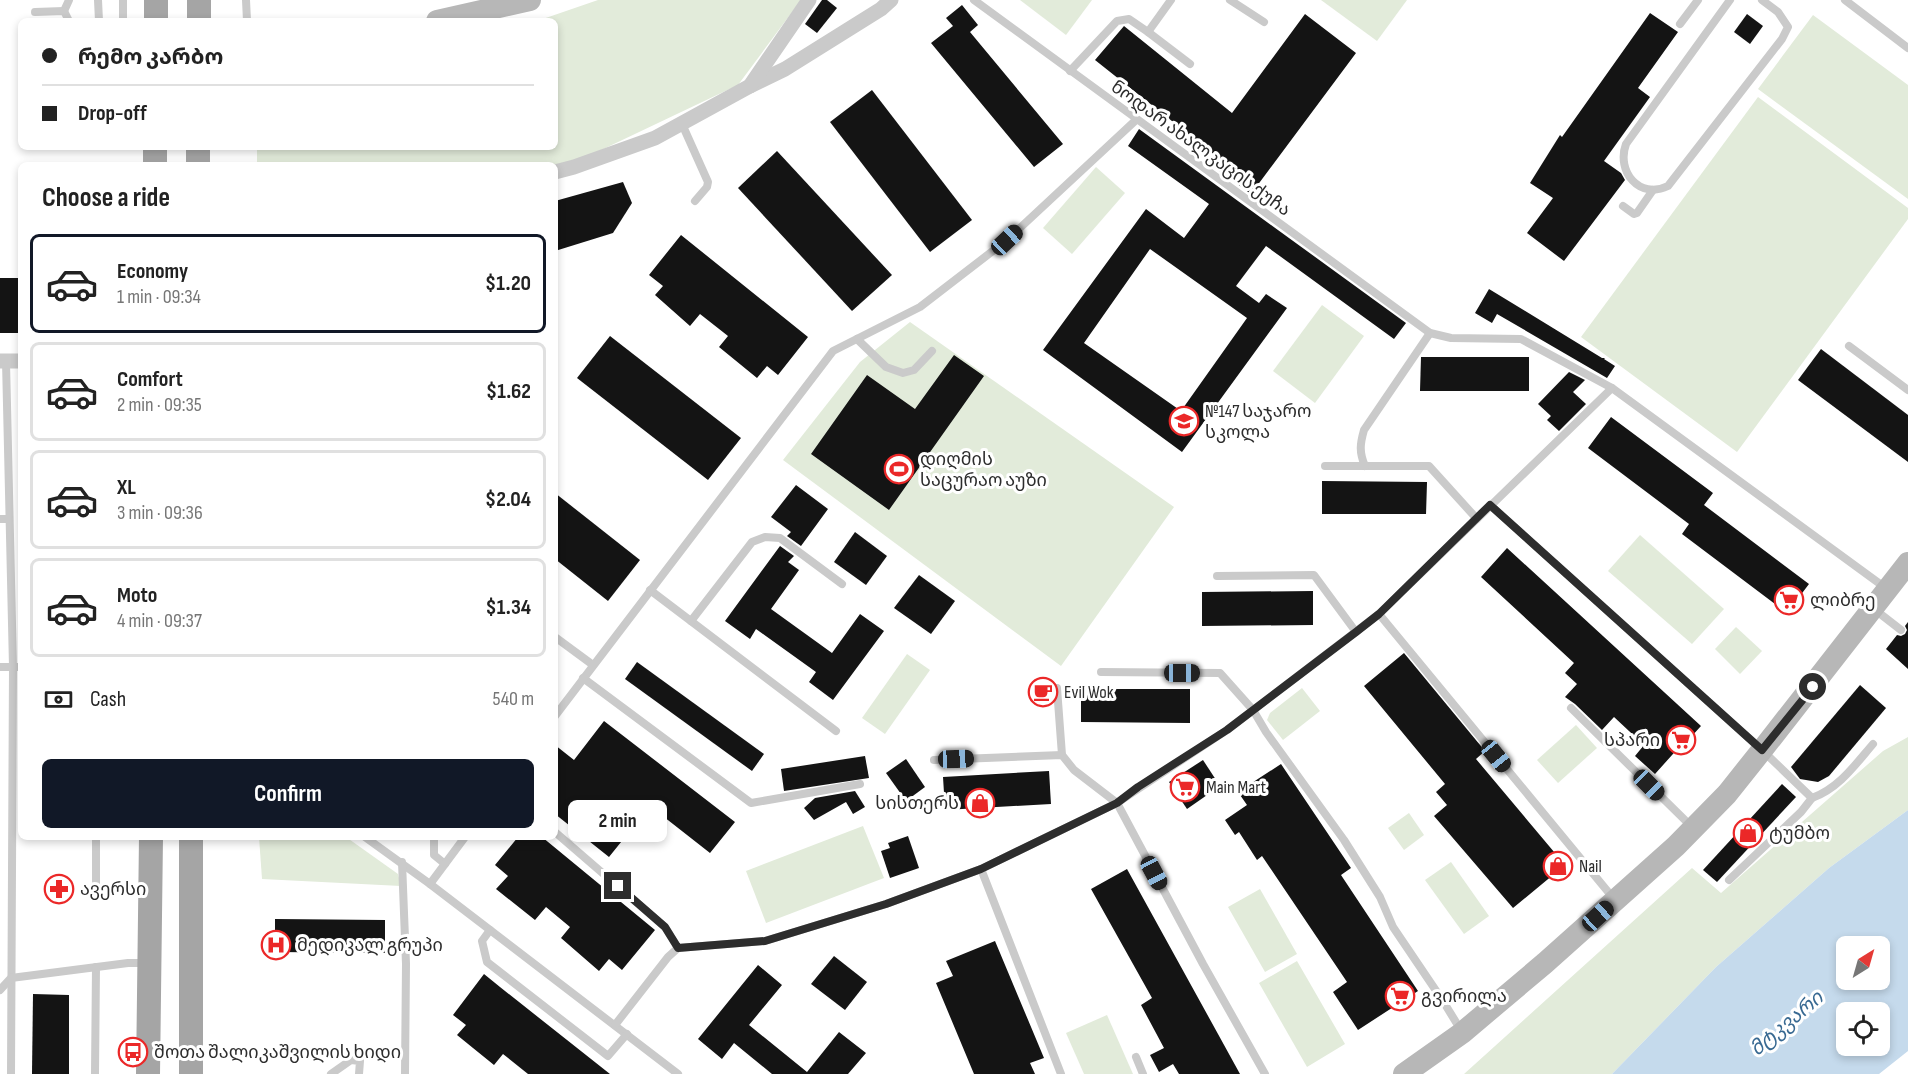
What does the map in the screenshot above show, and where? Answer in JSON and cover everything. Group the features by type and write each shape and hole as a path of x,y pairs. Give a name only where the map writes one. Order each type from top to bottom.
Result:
{"main road":[{"path":"156,0 156,18"},
{"path":"199,0 199,18"},
{"path":"450,18 530,0"},
{"path":"1404,1074 1462,1033 1545,963 1693,829 1727,794 1873,608 1901,576"},
{"path":"148,1074 151,840"},
{"path":"191,840 191,1074"}],"street":[{"path":"750,86 809,0"},
{"path":"558,171 655,138 785,69 891,0"}],"lane":[{"path":"64,11 69,0"},
{"path":"98,0 99,18"},
{"path":"123,0 123,18"},
{"path":"246,0 247,18"},
{"name":"ნოდარ ახალკაცის ქუჩა","path":"974,0 1430,333"},
{"path":"1148,32 1171,0"},
{"path":"1230,0 1264,22"},
{"path":"1680,24 1698,0"},
{"path":"1730,0 1626,144 1623,166 1628,176 1636,184 1653,190 1660,190 1668,186 1782,39 1788,27 1778,12 1762,0"},
{"path":"1845,0 1908,48"},
{"path":"35,12 64,11"},
{"path":"64,11 68,18"},
{"path":"1070,71 1117,21 1129,20 1190,64"},
{"path":"558,712 833,351 920,307 1007,240 1136,120"},
{"path":"682,124 708,182 707,187 695,201"},
{"path":"1623,206 1634,214 1637,213 1653,190"},
{"path":"1365,466 1360,454 1364,430 1430,333 1451,338 1521,339 1612,388 1901,576"},
{"path":"857,339 886,367 903,373 914,370 932,351"},
{"path":"1849,346 1908,390"},
{"path":"9,361 9,519 17,667 11,881 11,1074"},
{"path":"615,1025 668,957 678,948 765,941 886,904 981,869 1117,803 1227,730 1379,614 1612,388"},
{"path":"1325,466 1429,466 1477,519"},
{"path":"1490,505 1762,750 1812,798"},
{"path":"0,519 9,519"},
{"path":"691,621 752,542 765,537 780,538 842,584"},
{"path":"1217,576 1314,575 1356,632"},
{"path":"650,591 836,731"},
{"path":"1873,608 1901,630"},
{"path":"1379,614 1615,901"},
{"path":"558,639 593,665"},
{"path":"0,667 17,667"},
{"path":"1101,672 1220,673 1252,710 1344,840 1380,897 1393,927 1462,1033"},
{"path":"583,678 751,803 860,784"},
{"path":"1057,688 1062,754 1074,770 1117,803 1265,1074"},
{"path":"1571,708 1693,829"},
{"path":"1729,880 1801,812 1812,798 1827,792 1841,780 1873,744"},
{"path":"934,760 1062,754"},
{"path":"558,835 665,927 678,948"},
{"path":"96,840 96,896"},
{"path":"369,840 402,862 678,1074"},
{"path":"434,840 434,855 445,864"},
{"path":"430,884 463,840"},
{"path":"402,862 406,964 405,1074"},
{"path":"981,869 1061,1074"},
{"path":"0,881 11,881"},
{"path":"490,930 482,941 487,962 608,1056 627,1034"},
{"path":"0,990 12,978 128,963 150,963"},
{"path":"95,1074 96,967"},
{"path":"1136,1057 1143,1074"},
{"path":"331,1074 351,1060 360,1061 359,1074"}],"green space":[{"path":"598,0 801,0 738,85 576,162 558,165 558,162 257,162 257,150 558,150 558,18 546,18"},
{"path":"1020,0 1092,0 1066,35"},
{"path":"1321,0 1407,0 1377,41"},
{"path":"1813,15 1908,85 1908,199 1758,89"},
{"path":"1758,97 1908,208 1908,219 1737,452 1581,337"},
{"path":"1096,167 1125,193 1072,254 1043,228"},
{"path":"1322,305 1364,336 1315,403 1273,371"},
{"path":"910,322 1174,507 1061,666 783,460 860,362"},
{"path":"1640,535 1724,609 1692,644 1608,571"},
{"path":"1736,627 1762,651 1740,674 1715,649"},
{"path":"907,654 930,670 885,734 862,718"},
{"path":"1302,688 1320,711 1283,740 1267,720 1270,713"},
{"path":"1576,725 1597,748 1558,783 1537,760"},
{"path":"1908,737 1908,810 1829,868 1716,967 1612,1074 1464,1074 1692,868 1721,893 1883,751"},
{"path":"1409,813 1424,835 1404,850 1388,828"},
{"path":"863,826 884,878 766,923 746,871"},
{"path":"259,840 350,840 398,874 401,886 262,879"},
{"path":"1451,862 1489,916 1464,934 1425,880"},
{"path":"1260,889 1297,954 1265,972 1228,907"},
{"path":"1297,961 1345,1044 1307,1067 1259,983"},
{"path":"1107,1015 1133,1074 1084,1074 1066,1033"}],"water":[{"name":"მტკვარი","path":"1908,810 1908,1051 1879,1074 1612,1074 1716,967 1829,868"}],"building":[{"path":"822,0 827,0 837,8 817,33 805,24"},
{"path":"962,5 978,25 970,32 1063,144 1034,167 931,43 953,26 946,18"},
{"path":"1650,13 1678,32 1638,88 1650,97 1604,161 1621,173 1625,180 1564,261 1527,233 1553,198 1530,183 1560,135 1562,137"},
{"path":"1305,14 1356,53 1251,194 1215,168 1221,160 1095,60 1124,26 1232,113"},
{"path":"1747,14 1763,26 1750,44 1734,32"},
{"path":"872,90 972,220 930,252 830,122"},
{"path":"1139,129 1406,323 1394,339 1266,246 1236,286 1259,303 1266,294 1287,308 1182,452 1043,350 1146,209 1184,238 1209,204 1128,146","holes":["1150,249 1247,318 1181,411 1084,343"]},
{"path":"777,151 892,275 852,311 738,188"},
{"path":"623,182 632,203 613,233 558,250 558,200"},
{"path":"681,235 808,337 778,375 767,366 757,378 719,347 728,336 700,314 690,326 655,295 663,286 649,275"},
{"path":"0,278 18,278 18,333 0,333"},
{"path":"1489,289 1605,358 1615,366 1607,378 1497,314 1492,323 1475,313"},
{"path":"610,336 741,438 708,480 577,378"},
{"path":"1821,349 1908,415 1908,462 1798,380"},
{"path":"954,355 984,376 889,510 811,454 867,375 915,409"},
{"path":"1421,357 1529,357 1529,391 1420,391"},
{"path":"1569,372 1585,380 1573,392 1586,404 1559,431 1547,420 1551,416 1538,404"},
{"path":"1611,417 1713,493 1704,505 1809,584 1787,613 1682,534 1689,524 1588,448"},
{"path":"1322,481 1427,482 1426,514 1322,514"},
{"path":"796,485 828,509 801,546 787,536 791,532 771,517"},
{"path":"558,495 640,560 608,601 558,561"},
{"path":"855,532 887,556 866,585 834,562"},
{"path":"780,546 794,556 788,562 799,570 771,609 832,653 860,614 884,631 833,700 809,682 816,672 756,629 750,639 725,621"},
{"path":"1507,548 1701,726 1655,774 1635,756 1644,745 1614,717 1602,730 1565,697 1577,684 1565,673 1574,663 1481,577"},
{"path":"919,575 955,601 931,634 894,608"},
{"path":"1313,591 1313,625 1202,626 1202,592"},
{"path":"1908,622 1908,669 1886,649 1897,635 1905,634 1907,630 1905,626"},
{"path":"1404,653 1485,751 1476,759 1565,865 1513,908 1434,816 1447,805 1436,792 1445,784 1364,686"},
{"path":"637,662 764,754 752,771 625,679"},
{"path":"1860,685 1886,708 1829,776 1818,782 1800,779 1791,767"},
{"path":"1081,689 1190,689 1190,723 1081,722"},
{"path":"604,721 735,822 710,853 650,806 609,857 558,816 558,747 574,760"},
{"path":"865,756 869,778 784,791 781,769"},
{"path":"906,759 925,787 906,801 886,773"},
{"path":"1203,760 1220,786 1187,809 1169,782"},
{"path":"1281,764 1351,868 1341,875 1418,991 1358,1030 1333,992 1347,982 1262,856 1257,860 1239,832 1235,835 1225,820 1247,805 1238,792"},
{"path":"1049,771 1051,804 945,810 943,777"},
{"path":"1782,784 1796,797 1717,882 1703,870"},
{"path":"855,791 865,807 853,814 846,802 814,820 804,808 815,798"},
{"path":"908,836 919,868 890,878 881,851 890,848 888,843"},
{"path":"516,840 546,840 655,930 622,970 609,959 599,971 561,938 570,927 546,907 535,920 496,889 508,876 495,865"},
{"path":"1127,869 1240,1074 1179,1074 1173,1064 1159,1072 1150,1055 1164,1048 1141,1005 1152,998 1091,889"},
{"path":"275,919 385,920 385,953 275,952"},
{"path":"995,941 1044,1058 1030,1063 1035,1074 974,1074 936,983 953,976 946,961"},
{"path":"834,956 867,982 845,1010 811,984"},
{"path":"758,965 782,985 749,1025 807,1072 839,1032 866,1053 848,1074 772,1074 734,1043 722,1059 698,1039"},
{"path":"484,974 610,1074 528,1074 503,1054 494,1065 457,1035 466,1025 453,1015"},
{"path":"33,994 69,995 69,1074 32,1074"}],"place":[{"name":"№147 საჯარო სკოლა","path":"1184,421"},
{"name":"დიღმის საცურაო აუზი","path":"899,469"},
{"name":"ლიბრე","path":"1789,600"},
{"name":"Evil Wok","path":"1043,692"},
{"name":"სპარი","path":"1681,740"},
{"name":"Main Mart","path":"1185,787"},
{"name":"სისთერს","path":"980,803"},
{"name":"ტუმბო","path":"1748,833"},
{"name":"Nail","path":"1558,866"},
{"name":"ავერსი","path":"59,889"},
{"name":"მედიკალ გრუპი","path":"276,945"},
{"name":"გვირილა","path":"1400,996"},
{"name":"შოთა შალიკაშვილის ხიდი","path":"133,1052"}],"route":[{"path":"618,886 665,927 678,948 765,941 886,904 981,869 1117,803 1227,730 1379,614 1490,505 1762,750 1813,687"}]}
